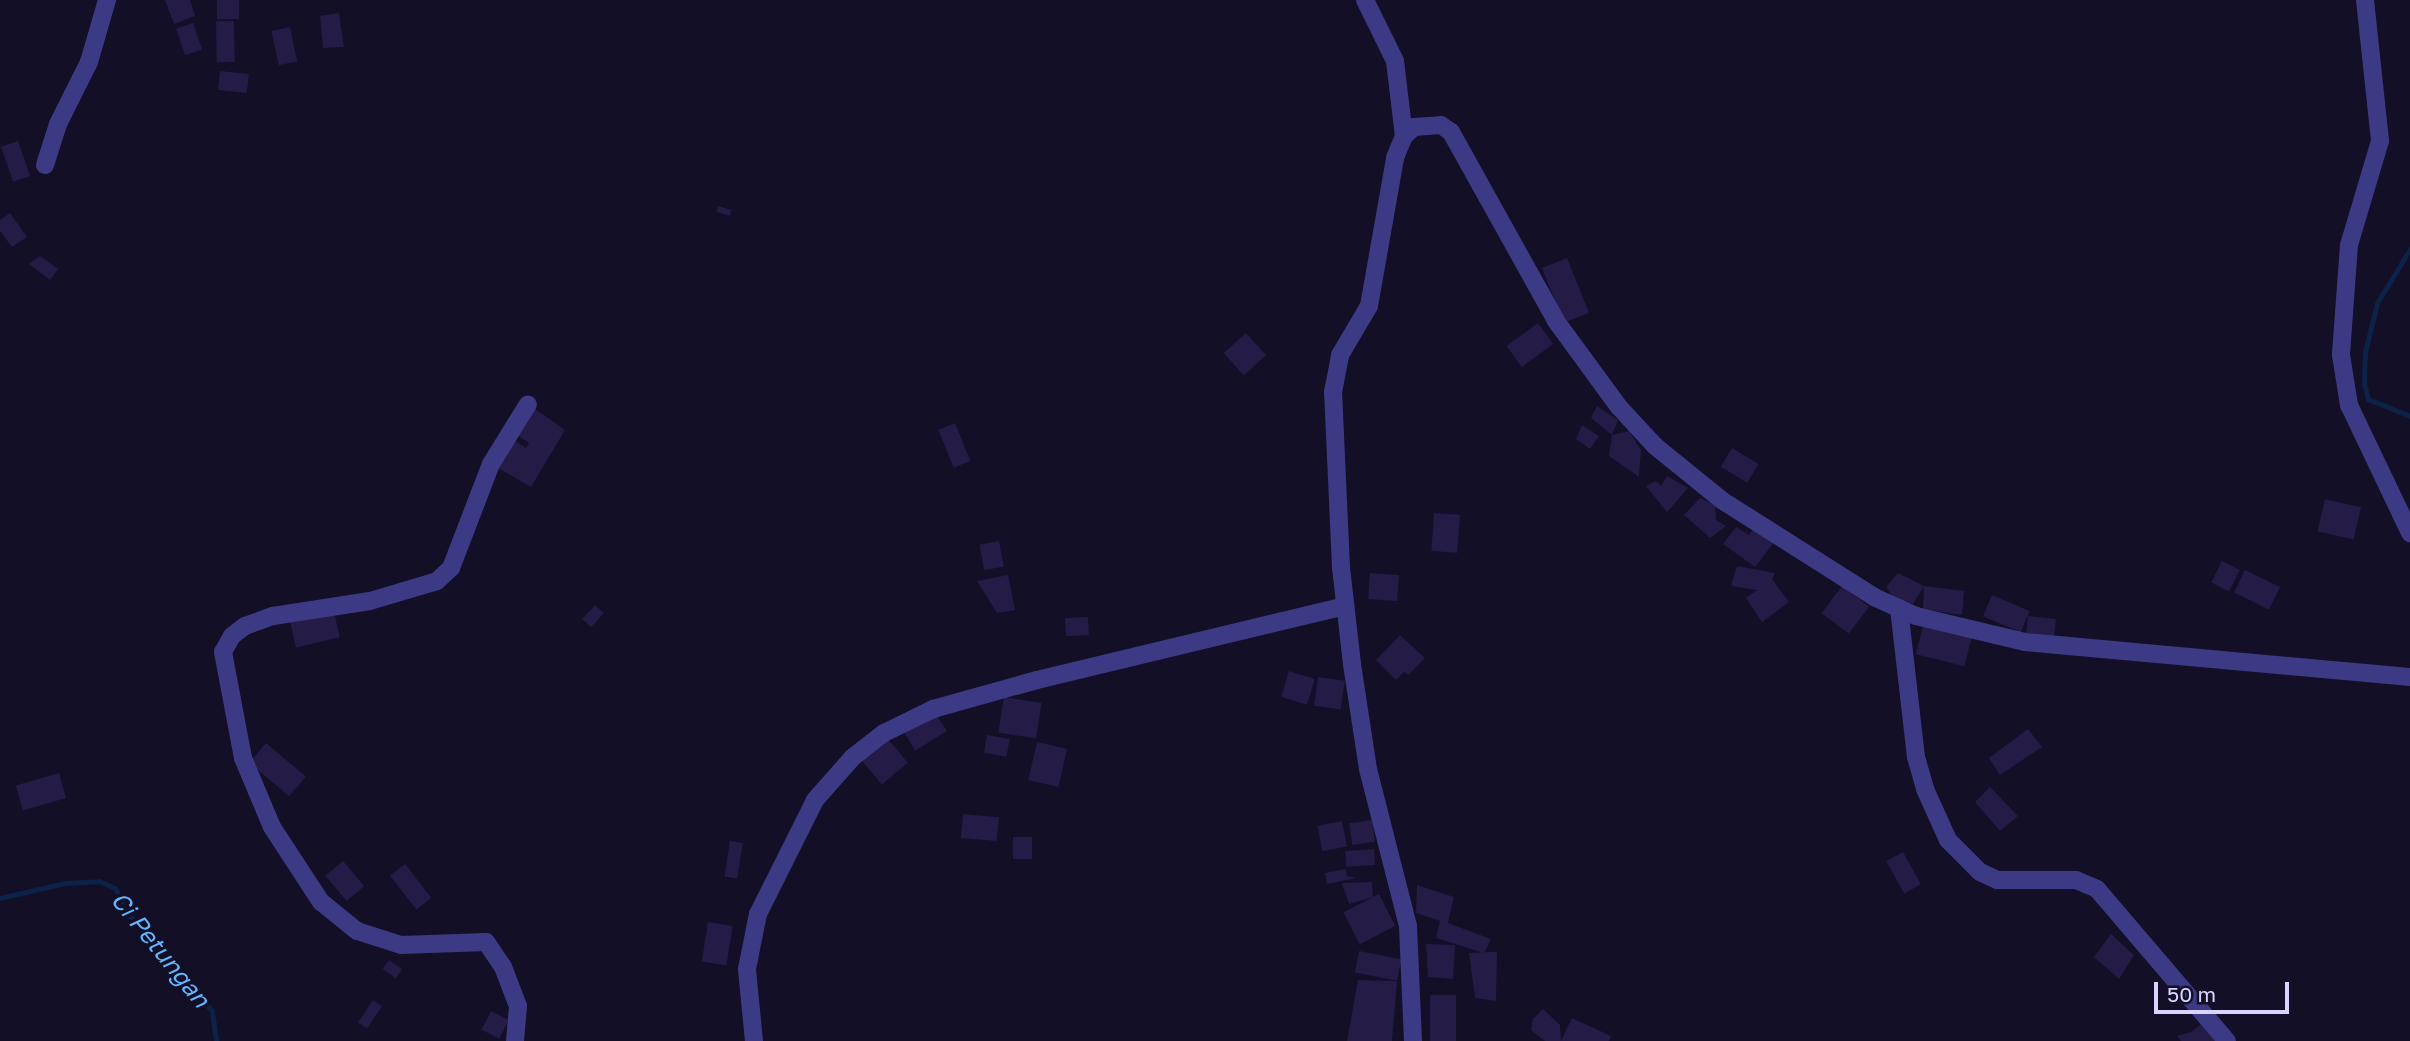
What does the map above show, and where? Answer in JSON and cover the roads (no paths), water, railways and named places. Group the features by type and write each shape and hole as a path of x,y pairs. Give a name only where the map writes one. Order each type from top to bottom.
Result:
{"street":[{"path":"45,165 58,124 89,62 107,0"},
{"path":"1365,0 1395,61 1404,136 1395,158 1369,306 1340,355 1334,379 1345,606 1368,769 1408,926 1413,1041"},
{"path":"2364,0 2380,141 2349,245 2341,355 2349,405 2410,533"},
{"path":"1404,136 1425,124 1441,125 1451,132 1556,321 1619,407 1655,446 1723,501 1808,558 1899,608 1965,629 2067,648 2410,677"},
{"path":"515,1041 518,1006 503,967 486,942 401,945 356,932 321,902 272,827 243,758 223,652 232,636 245,626 273,616 370,601 437,582 451,568 491,464 528,404"},
{"path":"754,1041 747,969 758,915 815,800 853,757 884,733 933,709 1037,680 1345,606"},
{"path":"1899,608 1916,757 1925,789 1948,841 1965,859 1997,880 2076,880 2097,889 2227,1041"}],"waterway":[{"name":"Ci Petungan","path":"2410,249 2377,303 2365,352 2364,384 2368,399 2410,416"},
{"name":"Ci Petungan","path":"0,898 65,883 99,881 115,888 130,916 212,1011 216,1041"}]}
